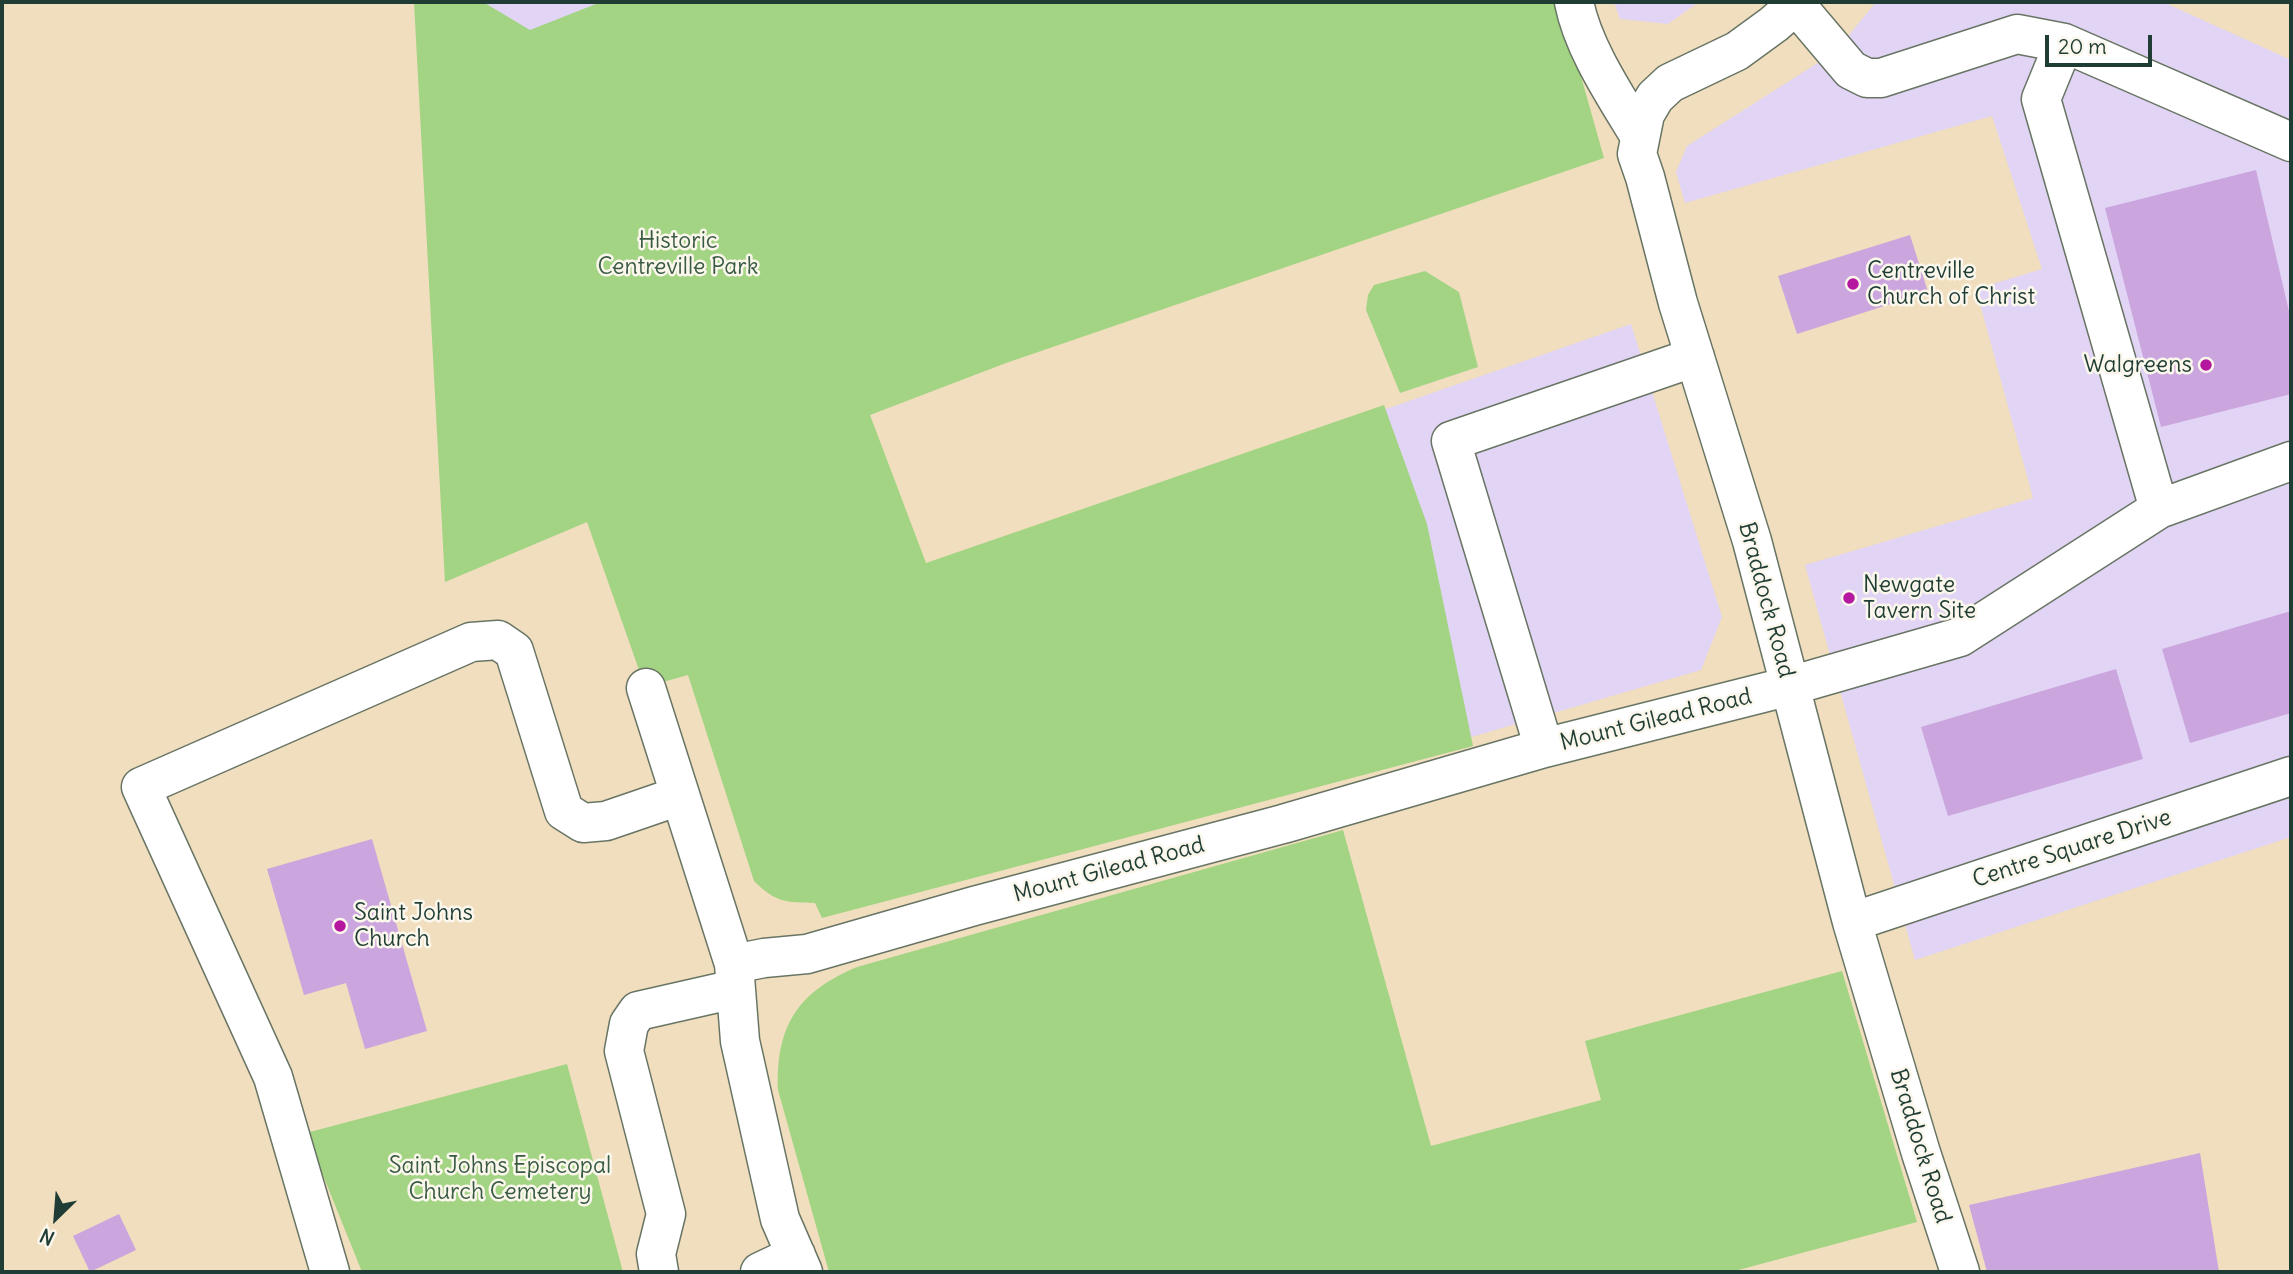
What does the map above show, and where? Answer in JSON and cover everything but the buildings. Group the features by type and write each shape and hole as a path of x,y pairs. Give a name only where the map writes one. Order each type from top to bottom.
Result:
{"street":[{"path":"1574,2 1577,18 1607,83 1639,135"},
{"path":"1798,3 1851,70 1867,78 1881,78 2017,34 2064,43 2291,142"},
{"name":"Braddock Road","path":"1798,3 1737,51 1670,83 1655,97 1644,114 1637,154 1695,357 1752,541 1852,922 1921,1153 1960,1272"},
{"path":"2064,43 2041,99 2159,509"},
{"path":"1544,748 1451,441 1695,357"},
{"name":"Mount Gilead Road","path":"659,1272 656,1254 666,1213 624,1051 629,1024 638,1012 734,976 974,906 1283,824 1544,748 1790,686 1960,637 2159,509 2291,461"},
{"path":"330,1272 273,1077 141,787 471,642 498,640 514,651 564,811 583,823 606,821 679,796"},
{"path":"646,688 734,976 740,1041 780,1219 800,1264 760,1272"},
{"name":"Centre Square Drive","path":"1852,922 2291,775"}],"shaded area":[{"path":"474,2 611,2 529,34"},
{"path":"1614,2 1699,2 1668,24 1620,19"},
{"path":"1876,2 2163,2 2291,60 2291,837 1915,960 1805,565 2033,498 1976,289 2042,269 1992,116 1685,203 1676,172 1687,146 1835,52"},
{"path":"1631,324 1722,617 1701,670 1468,738 1383,410"}],"green space":[{"name":"Historic Centreville Park","path":"414,2 483,2 530,30 601,2 1560,2 1604,158 1006,363 870,415 926,563 1384,405 1427,524 1473,746 822,918 815,903 789,901 769,894 754,881 688,675 645,687 587,522 445,582"},
{"path":"1425,271 1459,292 1478,367 1400,393 1366,310 1368,295 1374,285"},
{"path":"1343,830 1431,1146 1601,1100 1585,1041 1842,971 1917,1222 1731,1272 829,1272 778,1090 778,1067 787,1029 795,1014 819,988 857,967"},
{"name":"Saint Johns Episcopal Church Cemetery","path":"567,1064 623,1272 362,1272 306,1133"}],"place":[{"name":"Centreville Church of Christ","path":"1853,284"},
{"name":"Walgreens","path":"2206,365"},
{"name":"Newgate Tavern Site","path":"1849,598"},
{"name":"Saint Johns Church","path":"340,926"}]}
